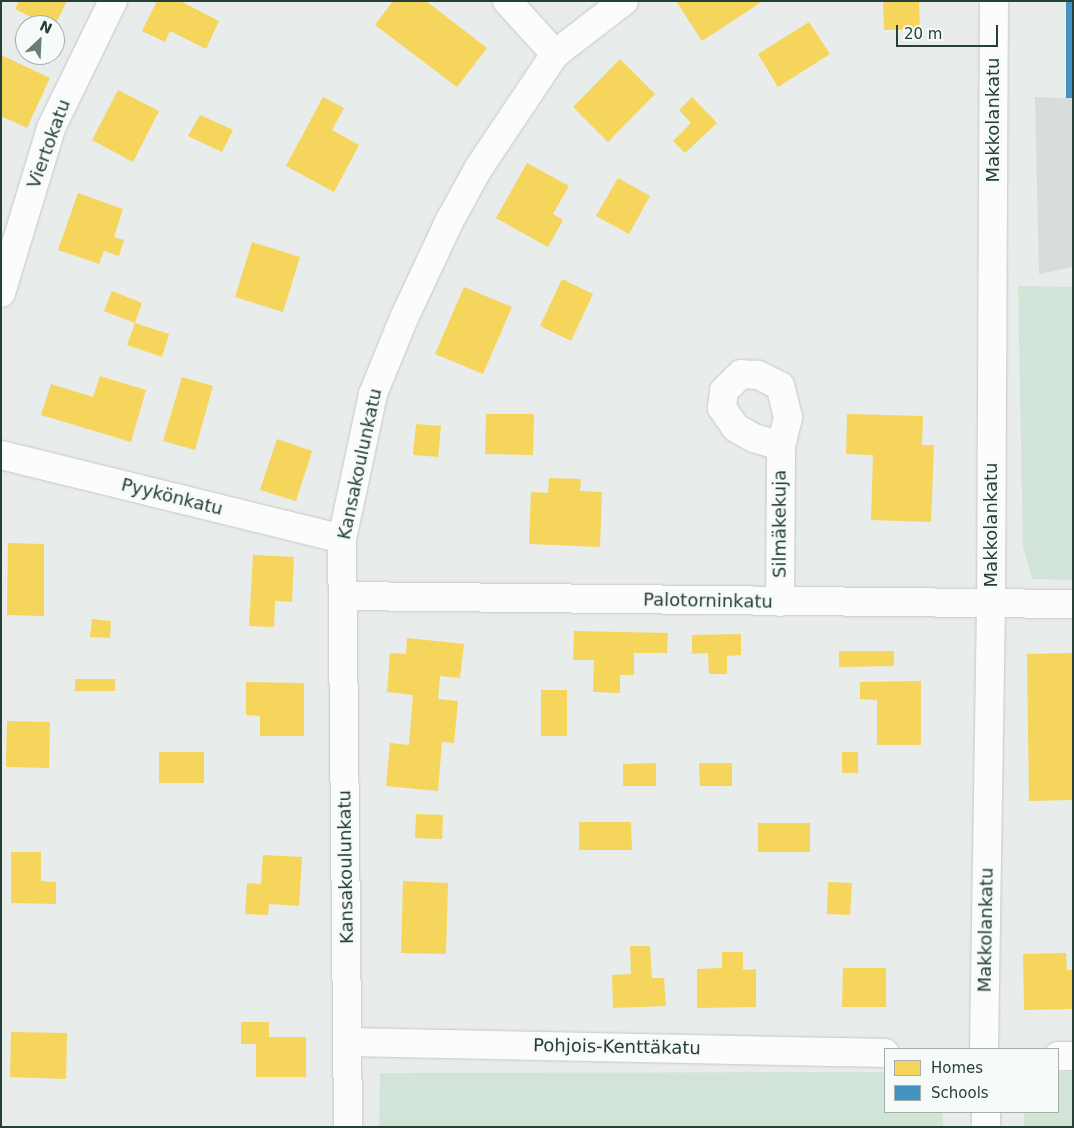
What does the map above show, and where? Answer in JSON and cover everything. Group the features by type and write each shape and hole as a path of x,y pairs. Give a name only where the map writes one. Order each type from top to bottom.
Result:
{"street":[{"name":"Viertokatu","path":"1,293 51,128 113,1"},
{"path":"508,1 555,54"},
{"name":"Kansakoulunkatu","path":"348,1127 342,539 373,394 404,318 449,222 478,169 555,54 624,1"},
{"name":"Makkolankatu","path":"984,1048 991,605 994,1"},
{"name":"Silmäkekuja","path":"780,602 781,446"},
{"name":"Pyykönkatu","path":"1,455 342,539"},
{"name":"Palotorninkatu","path":"343,596 991,605 1073,604"},
{"name":"Pohjois-Kenttäkatu","path":"348,1042 884,1053"},
{"path":"1059,1056 1073,1056"},
{"path":"986,1113 986,1127"}],"shaded area":[{"path":"1066,1 1073,1 1073,267 1039,274 1035,97 1066,98"}],"green space":[{"path":"1018,286 1073,287 1073,580 1032,579 1023,547"},
{"path":"884,1072 884,1113 943,1113 943,1127 379,1127 380,1073"},
{"path":"1059,1072 1073,1072 1073,1127 1024,1127 1024,1113 1059,1113"}],"building: Homes":[{"path":"19,1 67,1 60,15 27,15 15,9"},
{"path":"157,1 180,1 219,21 206,49 170,31 165,42 142,31"},
{"path":"393,1 426,1 487,48 457,87 375,25"},
{"path":"676,1 763,1 702,41"},
{"path":"883,1 919,1 920,29 884,30"},
{"path":"809,22 830,54 778,87 758,54"},
{"path":"1,55 15,62 15,65 22,65 50,78 27,128 1,116"},
{"path":"620,59 655,94 608,142 573,107"},
{"path":"118,90 159,111 133,162 92,140"},
{"path":"323,97 344,108 332,130 359,145 334,192 286,166"},
{"path":"692,97 717,123 685,153 673,141 691,123 679,110"},
{"path":"200,115 233,130 222,152 188,136"},
{"path":"527,163 569,186 553,214 563,220 548,247 496,218"},
{"path":"618,178 650,196 629,234 596,216"},
{"path":"78,193 123,209 114,237 124,240 119,256 104,251 99,264 58,250"},
{"path":"252,242 300,257 283,312 235,297"},
{"path":"562,279 593,294 571,341 540,326"},
{"path":"464,287 512,307 483,374 435,354"},
{"path":"112,291 142,303 135,323 104,311"},
{"path":"135,323 169,334 162,357 127,345"},
{"path":"100,376 146,390 131,442 41,415 51,384 93,397"},
{"path":"182,377 213,386 195,450 163,441"},
{"path":"486,414 534,414 533,455 485,454"},
{"path":"847,414 923,416 922,445 934,445 931,522 871,520 873,455 846,454"},
{"path":"416,424 441,426 438,457 413,455"},
{"path":"277,439 312,451 296,501 260,490"},
{"path":"549,478 581,479 580,491 602,492 600,547 529,544 531,492 548,493"},
{"path":"8,543 44,544 44,616 7,615"},
{"path":"253,555 294,557 292,602 275,601 274,627 249,626"},
{"path":"92,619 111,621 110,638 90,637"},
{"path":"574,631 668,633 667,653 634,653 634,675 620,675 620,693 593,692 594,660 573,660"},
{"path":"741,634 741,655 727,656 727,674 709,674 708,653 692,654 692,635"},
{"path":"407,638 464,644 460,678 440,676 438,699 458,701 454,743 442,742 438,791 386,786 390,743 409,745 413,695 387,692 390,653 406,654"},
{"path":"839,651 894,651 894,666 839,667"},
{"path":"1072,653 1073,800 1029,801 1027,654"},
{"path":"75,679 115,679 115,691 75,691"},
{"path":"921,681 921,745 877,745 877,700 860,699 860,682"},
{"path":"246,682 304,683 304,736 260,736 260,716 246,715"},
{"path":"541,690 567,690 567,736 541,736"},
{"path":"7,721 50,722 49,768 6,767"},
{"path":"159,752 204,752 204,783 159,783"},
{"path":"842,752 858,752 858,773 842,773"},
{"path":"656,763 656,786 623,786 623,764"},
{"path":"699,763 732,763 732,786 700,786"},
{"path":"416,814 443,815 442,839 415,838"},
{"path":"579,822 631,822 632,850 579,850"},
{"path":"758,823 810,823 810,852 758,852"},
{"path":"11,852 41,852 41,881 56,882 56,904 11,903"},
{"path":"263,855 302,857 299,906 269,904 268,915 245,914 247,883 261,884"},
{"path":"403,881 448,883 446,954 401,953"},
{"path":"828,882 852,883 850,915 827,914"},
{"path":"630,946 650,946 652,978 664,978 666,1006 613,1008 612,975 631,974"},
{"path":"722,952 743,952 743,970 756,969 756,1007 697,1008 697,969 722,968"},
{"path":"1066,953 1067,970 1073,970 1073,1009 1024,1010 1023,954"},
{"path":"843,968 886,968 886,1007 842,1007"},
{"path":"241,1022 269,1022 269,1037 306,1037 306,1077 256,1077 256,1044 241,1044"},
{"path":"11,1032 67,1033 66,1079 10,1077"}],"building: Schools":[{"path":"1066,1 1073,1 1073,98 1066,98"}]}
